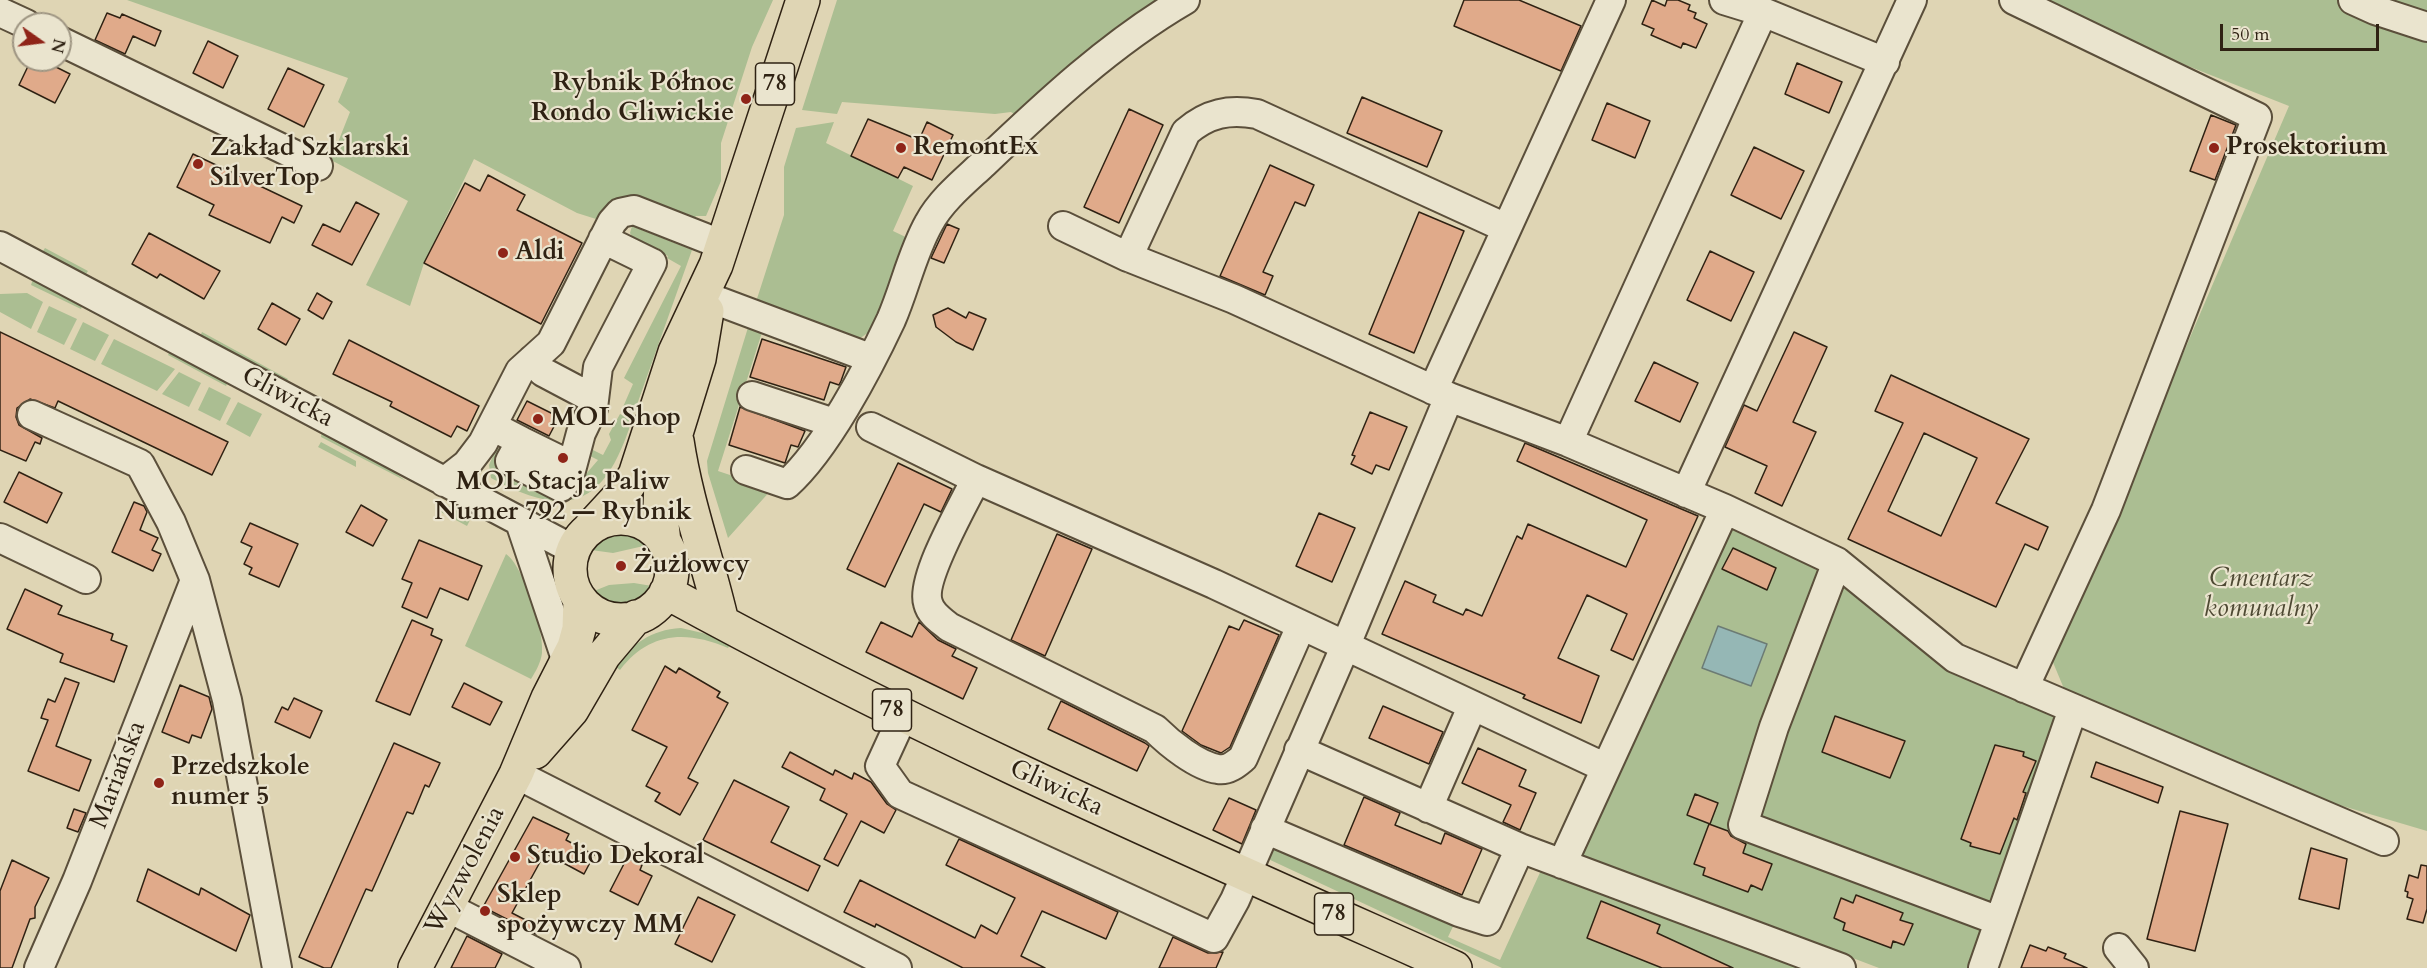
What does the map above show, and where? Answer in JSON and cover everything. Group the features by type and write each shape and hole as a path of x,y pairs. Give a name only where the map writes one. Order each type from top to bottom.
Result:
{"main road":[{"name":"78","path":"581,539 625,490 635,475 675,352 719,255 803,0"},
{"name":"78","path":"666,592 672,567 664,542 660,488 699,359 719,255"},
{"name":"78","path":"676,433 687,497 709,565 722,622"},
{"path":"664,542 648,526 626,518 610,519 581,539 570,572 580,599 592,611 608,618 636,617 654,608 666,592"},
{"name":"Gliwicka","path":"666,592 903,716 1051,788 1455,968"},
{"name":"Wyzwolenia","path":"415,968 516,774 548,698 567,662 579,629 580,599"},
{"name":"Wyzwolenia","path":"516,774 572,710 604,655 636,617"}],"street":[{"path":"746,470 787,484 805,467 834,423 890,320 929,222 960,186 1021,127 1138,29 1185,0"},
{"path":"903,716 880,766 900,794 1214,938 1246,874 1345,647 1506,228 1611,0"},
{"path":"1724,0 1763,12 1885,63"},
{"path":"1686,492 1912,0"},
{"path":"2014,0 2257,117 2106,510 2024,688"},
{"path":"2353,0 2375,10 2427,27"},
{"path":"1568,442 1763,12"},
{"path":"72,47 318,166"},
{"path":"1128,256 1186,132 1200,120 1220,113 1239,111 1257,114 1506,228"},
{"path":"444,482 467,464 487,435 520,371 551,343 615,217 631,210 719,255"},
{"path":"1063,226 1128,256 1234,299 1441,393 1568,442 1725,509 1836,562 1955,658 2384,841"},
{"path":"487,435 520,441 510,461 561,487 569,478 594,399 598,366 652,263 603,239"},
{"name":"Gliwicka","path":"3,250 519,522 581,539"},
{"path":"710,298 870,358"},
{"path":"532,360 543,372 594,399"},
{"path":"752,396 834,423"},
{"path":"32,414 142,466 171,522 195,580 227,700 277,968"},
{"path":"871,427 976,479 1214,584 1606,768"},
{"path":"483,503 480,461 487,435"},
{"path":"976,479 932,572 927,600 931,612 949,627 1155,729 1174,748 1218,769 1229,768 1243,758 1301,626"},
{"path":"1562,864 1725,509"},
{"path":"519,522 567,662"},
{"path":"0,538 86,579"},
{"path":"1836,562 1774,727 1743,825 1999,921"},
{"name":"Mariańska","path":"39,968 77,881 195,580"},
{"path":"1428,808 1472,707"},
{"path":"1983,968 2073,708"},
{"path":"1299,750 1520,848 1841,968"},
{"path":"516,774 897,968"},
{"path":"1265,829 1459,912 1487,921 1520,848"},
{"path":"447,907 566,968"}],"green space":[{"path":"127,0 773,0 752,47 721,143 721,181 706,216 696,216 691,223 621,205 596,219 577,213 474,159 424,263 410,306 366,285 408,201 331,160 350,112 338,102 348,78"},
{"path":"837,0 1164,0 1023,120 1011,112 995,114 842,102 837,114 802,110"},
{"name":"Cmentarz komunalny","path":"2021,0 2427,0 2427,831 2329,802 2323,803 2070,703 2052,660 2289,106"},
{"path":"834,122 826,143 913,186 893,231 914,241 875,328 856,341 754,308 784,215 784,167 796,128"},
{"path":"632,226 692,250 634,413 623,407 633,384 624,378 681,266 667,258 668,256 632,237 630,233"},
{"path":"45,248 88,271 84,277 41,254"},
{"path":"33,279 83,304 81,309 31,285"},
{"path":"27,293 43,302 31,329 0,312 0,294"},
{"path":"49,306 77,319 64,345 37,332"},
{"path":"750,321 764,326 718,471 772,489 728,538 708,473 707,461"},
{"path":"83,322 109,335 95,361 70,349"},
{"path":"202,332 288,379 284,385 199,339"},
{"path":"114,339 175,369 157,391 101,364"},
{"path":"171,349 229,380 226,386 168,355"},
{"path":"179,372 201,383 189,407 162,394"},
{"path":"209,387 231,398 220,421 198,410"},
{"path":"238,402 262,414 250,437 226,424"},
{"path":"620,414 632,420 621,449 610,471 596,487 581,497 563,501 543,499 491,478 489,465 497,447 504,453 497,468 542,491 582,472 586,474 598,460 590,456 593,450 603,455 611,440 609,434"},
{"path":"322,431 382,463 406,481 321,437"},
{"path":"321,442 356,461 356,467 318,447"},
{"path":"441,502 471,518 467,526 437,510"},
{"path":"1731,522 1833,573 2062,714 1974,968 1879,968 1579,854"},
{"path":"617,534 633,535 648,545 613,553 591,550 602,539"},
{"path":"506,554 513,561 526,585 540,630 541,656 531,679 465,646"},
{"path":"634,583 652,586 639,598 624,603 609,601 594,591 609,585"},
{"path":"681,628 711,635 731,643 728,648 697,638 669,638 643,648 620,670 613,665 643,639 670,629"},
{"path":"1275,839 1457,918 1448,937 1500,960 1543,866 1820,968 1502,968 1266,858"}],"water":[{"path":"1718,626 1767,644 1751,686 1702,668"}],"building":[{"path":"1464,0 1519,0 1581,26 1561,71 1454,26"},
{"path":"1652,0 1665,6 1667,0 1678,0 1690,5 1688,10 1696,13 1694,18 1707,24 1696,48 1683,43 1681,48 1651,35 1654,29 1642,24"},
{"path":"107,13 120,18 122,14 161,31 155,46 133,36 125,54 95,40"},
{"path":"208,41 238,56 223,88 193,73"},
{"path":"1797,63 1842,82 1829,113 1785,94"},
{"path":"288,68 324,85 304,127 268,109"},
{"path":"25,72 66,72 70,74 55,103 19,85"},
{"path":"1362,97 1442,131 1427,167 1347,133"},
{"path":"1607,103 1650,121 1635,158 1592,140"},
{"path":"1129,109 1163,125 1119,223 1084,207"},
{"name":"Prosektorium","path":"2211,115 2236,125 2215,180 2190,171"},
{"name":"RemontEx","path":"868,119 919,140 927,122 953,135 932,180 904,167 898,178 851,156"},
{"path":"1754,147 1804,171 1781,219 1731,195"},
{"path":"193,154 302,206 294,223 282,217 270,243 209,215 214,205 177,187"},
{"path":"1270,165 1314,185 1305,206 1295,202 1263,272 1273,276 1265,295 1220,276"},
{"name":"Aldi","path":"488,175 525,195 517,210 582,243 541,324 424,263 465,183 480,191"},
{"path":"356,202 379,214 352,265 312,245 323,224 340,232"},
{"path":"1419,212 1464,231 1414,353 1369,334"},
{"path":"947,224 959,229 944,263 931,258"},
{"path":"149,233 220,271 204,299 160,274 157,278 132,264"},
{"path":"1710,251 1754,272 1731,321 1687,300"},
{"path":"317,293 332,302 323,319 308,310"},
{"path":"272,303 300,319 286,345 258,329"},
{"path":"948,308 966,318 969,312 986,319 973,350 956,342 936,327 933,315"},
{"path":"0,332 228,442 212,475 58,401 55,408 30,399 17,408 16,417 19,425 42,438 40,444 35,442 26,461 0,450"},
{"path":"1794,332 1827,347 1793,422 1816,432 1782,506 1755,493 1767,466 1725,447 1744,405 1757,411"},
{"path":"762,339 846,367 839,385 830,382 824,400 750,377"},
{"path":"349,340 479,406 467,431 457,426 451,437 390,406 392,402 333,374"},
{"path":"1654,362 1698,383 1680,422 1635,401"},
{"path":"1891,375 2029,439 1996,503 2048,527 2038,550 2025,544 1996,607 1848,539 1903,423 1875,411","holes":["1924,433 1977,458 1941,536 1888,511"]},
{"name":"MOL Shop","path":"527,401 559,417 549,436 517,420"},
{"path":"740,407 805,431 798,447 791,445 785,463 729,445"},
{"path":"1370,412 1407,427 1389,470 1376,465 1372,474 1351,464 1355,456 1352,455"},
{"path":"1525,443 1698,516 1633,660 1611,650 1627,614 1587,595 1558,658 1599,676 1581,723 1523,698 1525,695 1382,634 1405,581 1436,595 1433,602 1463,615 1466,609 1482,616 1517,536 1522,539 1528,524 1626,567 1647,520 1517,461"},
{"path":"898,463 952,489 941,512 924,504 885,587 847,569"},
{"path":"19,472 62,493 47,523 4,502"},
{"path":"134,502 144,506 147,512 140,530 158,538 152,550 161,554 153,571 112,552"},
{"path":"361,505 387,520 373,546 346,532"},
{"path":"1319,513 1355,528 1332,582 1296,566"},
{"path":"250,523 298,544 279,587 249,574 252,568 244,564 252,547 241,542"},
{"path":"1057,534 1092,549 1045,656 1011,640"},
{"path":"419,540 482,566 468,600 440,588 427,618 402,607 412,583 402,579"},
{"path":"1733,548 1776,568 1767,590 1722,569"},
{"path":"25,589 62,606 58,614 113,634 111,640 127,646 114,682 60,662 63,654 7,629"},
{"path":"412,620 433,629 431,635 442,640 410,715 376,701"},
{"path":"1244,620 1279,635 1230,747 1221,753 1201,745 1182,731 1229,626 1239,630"},
{"path":"881,622 912,637 919,622 938,640 956,649 952,656 977,668 963,699 866,652"},
{"path":"665,666 676,673 679,668 720,692 717,697 728,703 688,778 698,783 680,815 655,801 660,793 646,786 667,747 632,730"},
{"path":"65,678 79,683 56,746 91,760 79,791 28,771 48,720 41,718 48,699 55,702"},
{"path":"464,683 502,702 490,725 452,707"},
{"path":"180,685 209,697 212,709 201,738 192,735 189,743 162,732"},
{"path":"294,698 322,711 310,738 275,722 282,707 288,710"},
{"path":"1061,701 1149,746 1137,771 1048,729"},
{"path":"1383,706 1443,732 1429,764 1369,738"},
{"path":"1835,716 1905,741 1890,778 1822,752"},
{"path":"394,743 440,763 429,787 425,785 413,814 407,812 372,891 366,889 331,968 324,968 299,957"},
{"path":"1995,745 2024,752 2023,756 2036,761 2023,792 2026,793 2017,820 2014,818 2000,854 1970,846 1971,843 1961,839"},
{"path":"1478,748 1526,770 1519,786 1536,793 1520,830 1503,822 1511,805 1462,783"},
{"path":"790,752 833,775 835,770 852,779 854,773 871,782 887,804 896,810 884,833 861,821 838,866 824,859 847,814 820,800 825,789 782,767"},
{"path":"2096,762 2163,787 2158,803 2091,777"},
{"path":"734,780 789,807 771,842 820,866 808,891 703,840"},
{"path":"1695,794 1718,803 1710,824 1687,815"},
{"path":"1364,797 1400,813 1395,825 1441,844 1445,833 1482,849 1462,895 1344,845"},
{"path":"1229,798 1256,810 1242,844 1213,830"},
{"path":"74,809 86,813 78,832 67,828"},
{"path":"2180,811 2228,824 2195,951 2147,939"},
{"path":"533,817 569,834 566,840 594,855 584,874 545,853 512,913 539,927 536,934 483,907"},
{"path":"1709,824 1728,831 1731,836 1746,844 1743,853 1772,864 1762,890 1751,885 1748,892 1703,875 1705,868 1694,864"},
{"path":"959,839 1118,912 1106,939 1042,911 1021,956 1045,968 963,968 876,924 875,927 844,912 860,880 975,938 981,925 997,934 1015,898 946,865"},
{"path":"2311,848 2347,859 2339,909 2299,899"},
{"path":"627,858 642,865 640,870 652,876 638,905 610,891"},
{"path":"12,860 49,878 35,907 35,918 30,919 12,968 0,968 0,891"},
{"path":"2421,865 2427,866 2427,909 2423,923 2407,919 2413,899 2407,897 2408,892 2405,891 2409,875 2418,878"},
{"path":"148,869 199,895 201,888 250,915 236,951 137,901"},
{"path":"1856,895 1903,913 1900,920 1913,924 1904,945 1893,941 1891,948 1843,930 1845,923 1834,918 1841,898 1853,903"},
{"path":"698,897 735,915 712,962 675,944"},
{"path":"1601,901 1660,925 1657,933 1733,968 1662,968 1587,938"},
{"path":"467,936 502,954 495,968 451,968"},
{"path":"1173,937 1208,953 1223,952 1216,968 1159,968"},
{"path":"2030,945 2046,951 2048,947 2066,954 2064,958 2087,968 2021,968"}],"place":[{"name":"Rybnik Północ Rondo Gliwickie","path":"746,99"},
{"name":"RemontEx","path":"901,148"},
{"name":"Prosektorium","path":"2214,148"},
{"name":"Zakład Szklarski SilverTop","path":"198,164"},
{"name":"Aldi","path":"503,253"},
{"name":"MOL Shop","path":"538,419"},
{"name":"MOL Stacja Paliw Numer 792 — Rybnik","path":"563,458"},
{"name":"Żużlowcy","path":"621,566"},
{"name":"Przedszkole numer 5","path":"159,783"},
{"name":"Studio Dekoral","path":"515,857"},
{"name":"Sklep spożywczy MM","path":"485,911"}]}
